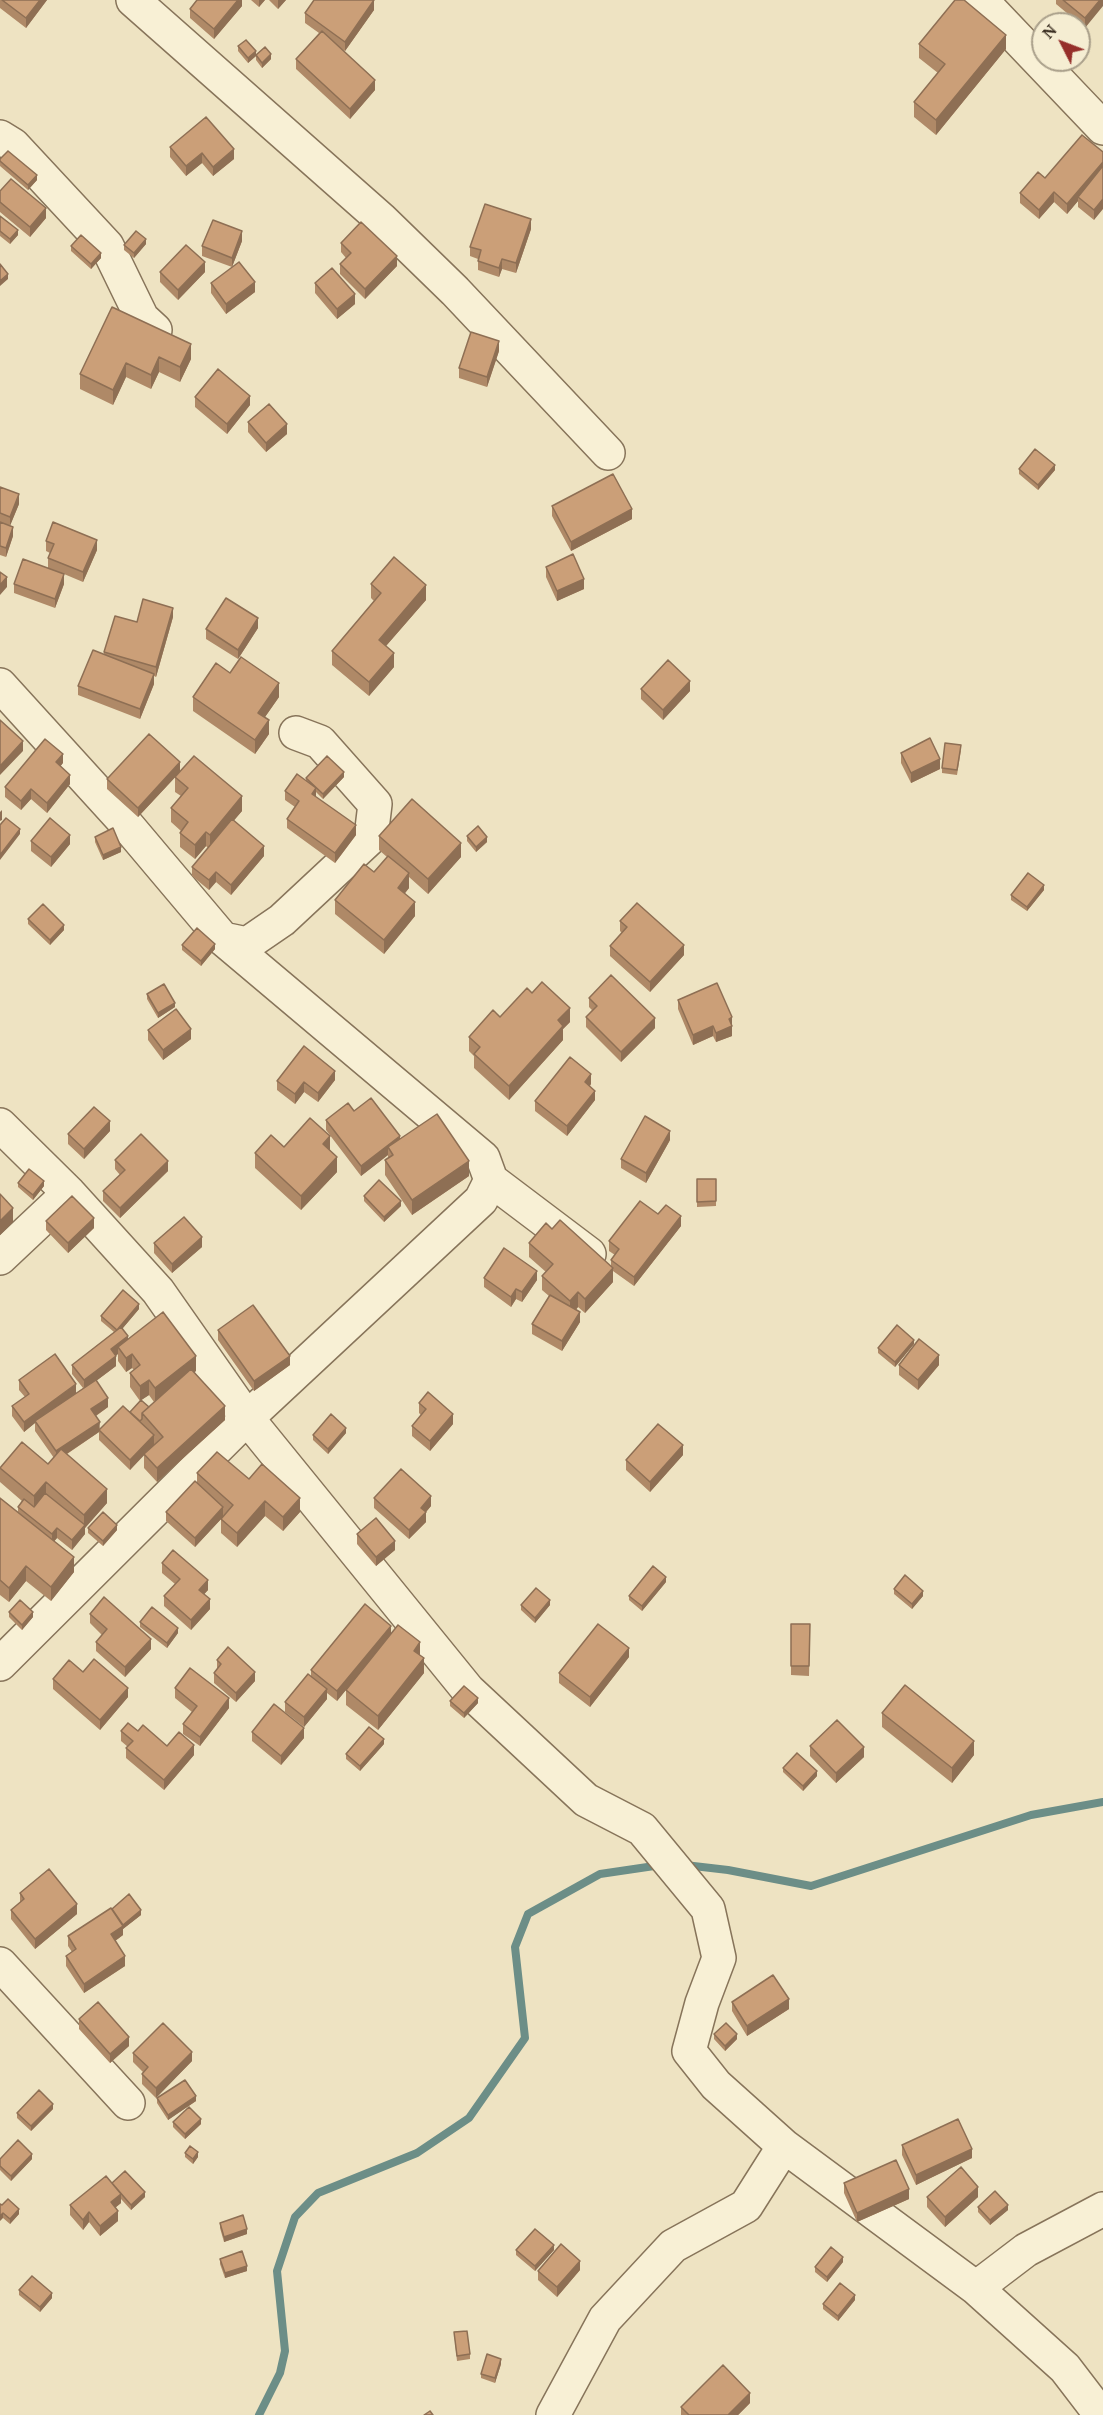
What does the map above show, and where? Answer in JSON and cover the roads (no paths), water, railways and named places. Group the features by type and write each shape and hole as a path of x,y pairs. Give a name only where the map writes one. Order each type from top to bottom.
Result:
{"street":[{"path":"981,0 1103,129"},
{"path":"141,2 381,219 455,291 608,453"},
{"path":"0,137 13,145 107,246 142,318 155,330"},
{"path":"0,685 121,818 223,939 483,1158 491,1180 603,1264"},
{"path":"223,939 247,944 265,932 282,920 372,837 375,804 320,742 296,733"},
{"path":"0,1125 69,1193 158,1291 247,1418 468,1690 586,1800 642,1830 708,1909 719,1958 702,2003 689,2051 716,2085 784,2146 976,2288 1065,2368 1101,2415"},
{"path":"0,1664 247,1418 481,1200 491,1180"},
{"path":"0,1258 69,1193"},
{"path":"0,1964 128,2103"},
{"path":"553,2415 604,2319 673,2246 746,2206 784,2146"},
{"path":"976,2288 1026,2250 1103,2209"}],"waterway":[{"path":"685,1865 728,1870 811,1886 1031,1815 1103,1802"},
{"path":"259,2415 280,2373 285,2351 277,2271 295,2217 318,2193 417,2153 469,2118 525,2038 515,1947 528,1914 600,1874 661,1865"}]}
